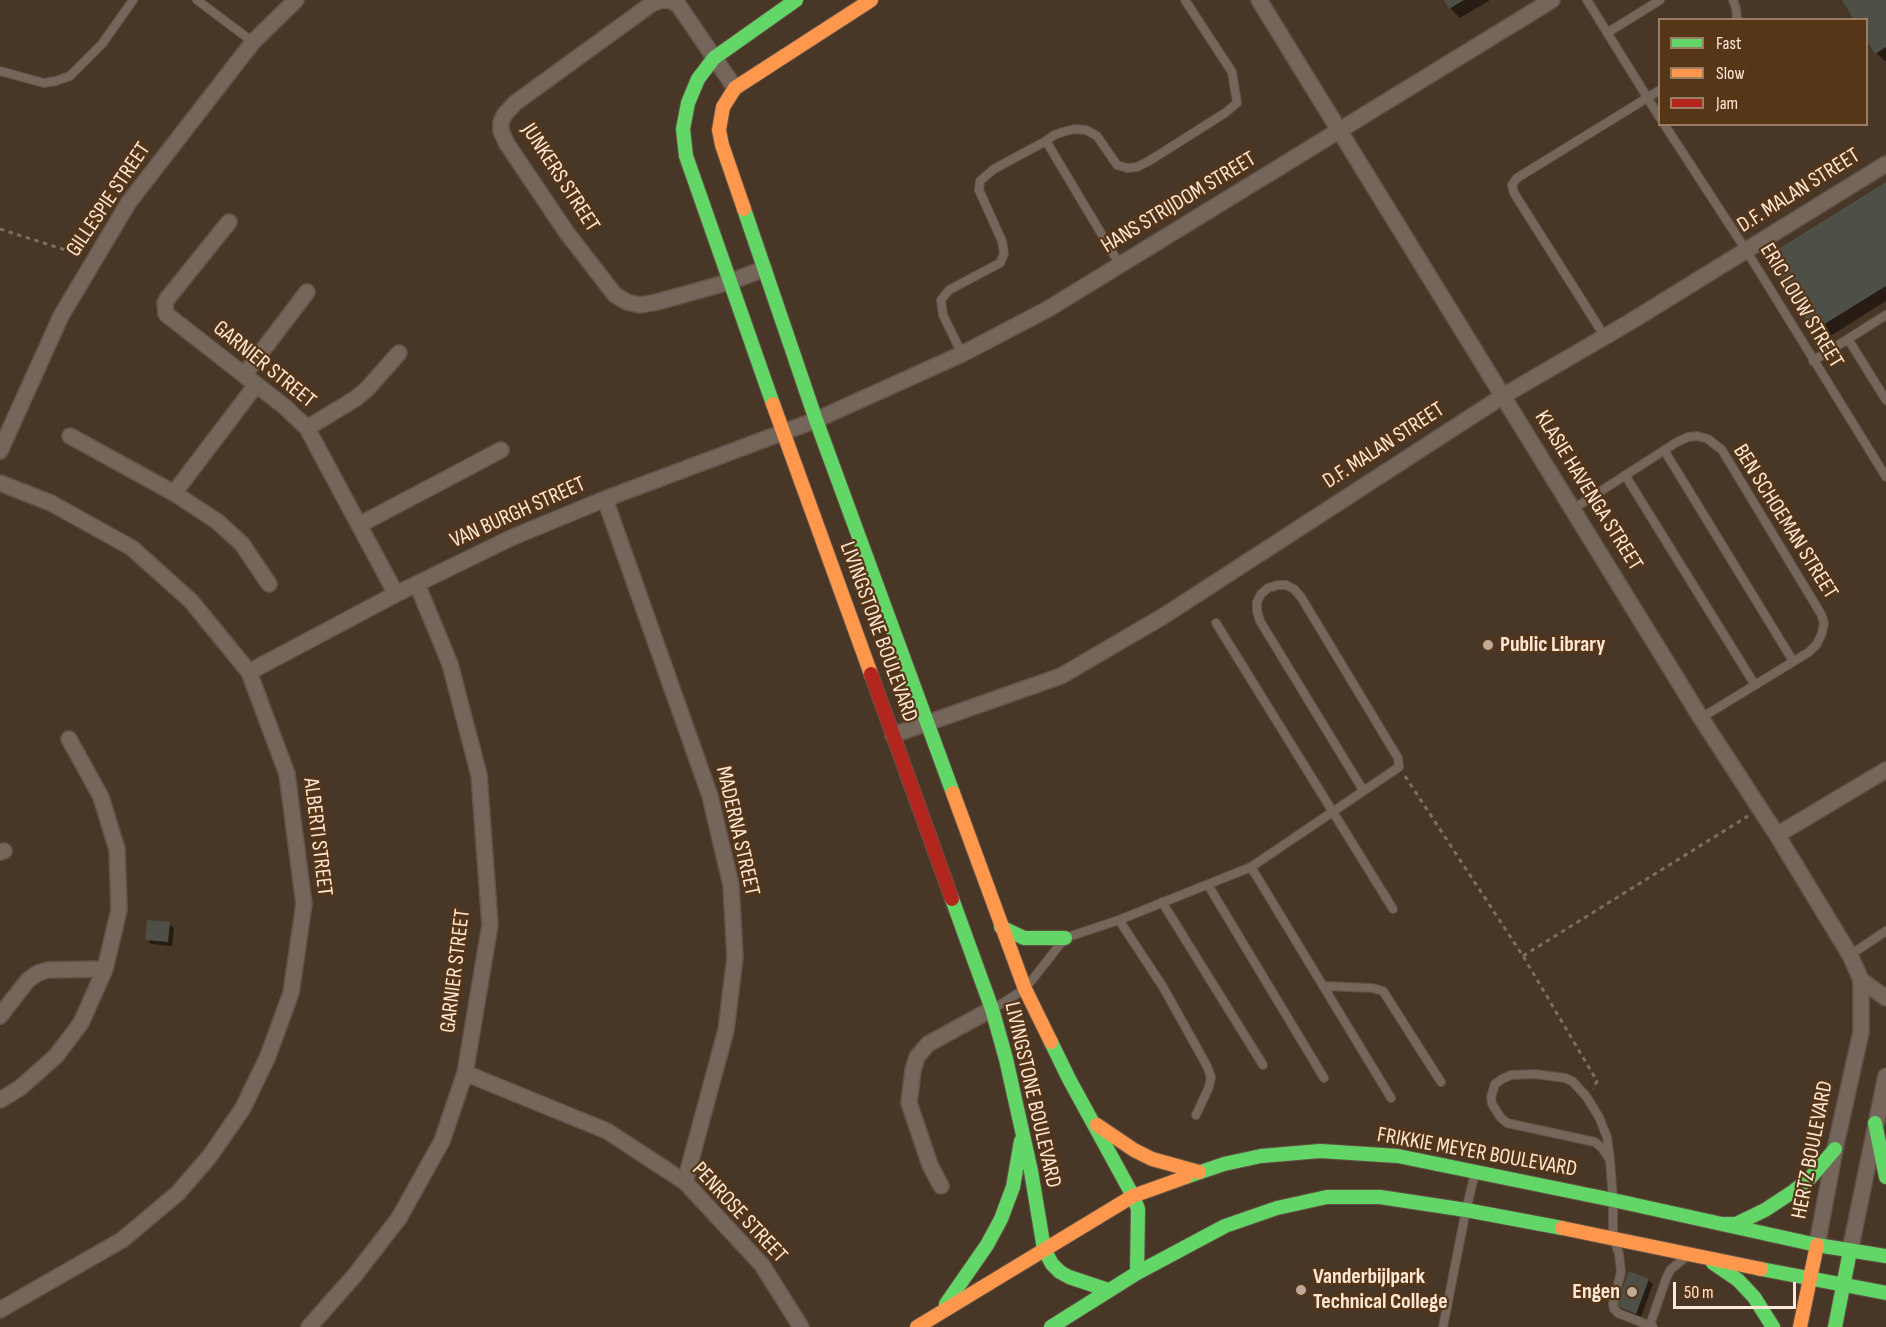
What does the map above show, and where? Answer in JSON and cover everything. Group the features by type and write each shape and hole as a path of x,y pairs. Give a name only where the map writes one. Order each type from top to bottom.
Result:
{"street":[{"name":"GILLESPIE STREET","path":"0,452 61,316 129,202 253,42 296,0"},
{"name":"JUNKERS STREET","path":"735,88 679,6 672,1 664,0 653,3 515,103 504,114 501,131 507,144 567,233 615,295 627,302 640,305 657,302 764,270"},
{"name":"LIVINGSTONE BOULEVARD","path":"796,0 714,58 698,79 688,103 683,129 686,156 729,282 992,1010 1006,1059 1031,1171 1044,1249 1052,1264 1060,1272 1080,1282 1108,1290"},
{"path":"735,88 871,0"},
{"name":"KLASIE HAVENGA STREET","path":"1259,0 1701,718 1777,835 1850,955 1861,980"},
{"name":"HANS STRIJDOM STREET","path":"816,420 962,354 1048,309 1552,0"},
{"name":"LIVINGSTONE BOULEVARD","path":"735,88 723,107 719,130 764,270 816,420 1025,990 1138,1209 1137,1273"},
{"name":"D.F. MALAN STREET","path":"893,735 1061,676 1162,617 1503,396 1605,337 1886,164"},
{"name":"GARNIER STREET","path":"230,222 170,294 165,303 169,318 285,407 307,428 396,594"},
{"path":"174,493 307,292"},
{"path":"307,428 355,399 399,353"},
{"name":"VAN BURGH STREET","path":"249,672 396,594 513,537 605,499 816,420"},
{"path":"70,436 174,493 218,522 242,544 268,585"},
{"path":"359,525 501,450"},
{"name":"ALBERTI STREET","path":"0,483 51,503 132,548 191,602 249,672 287,774 304,904 291,993 268,1056 243,1108 210,1156 178,1193 122,1240 0,1310"},
{"name":"MADERNA STREET","path":"605,499 710,796 731,885 735,957 726,1030 685,1182"},
{"name":"GARNIER STREET","path":"309,1327 355,1275 399,1218 442,1141 465,1073 490,925 479,775 450,664 417,584"},
{"path":"0,1100 20,1088 56,1056 81,1023 105,969 119,910 117,849 101,796 69,739"},
{"path":"1777,835 1886,770"},
{"path":"1002,927 1024,938 1065,938"},
{"path":"0,1016 28,980 38,973 48,970 105,969"},
{"path":"1861,980 1886,998"},
{"name":"HERTZ BOULEVARD","path":"1800,1327 1861,1032 1861,980"},
{"path":"941,1186 930,1165 909,1103 913,1070 917,1057 928,1044 992,1010"},
{"name":"PENROSE STREET","path":"465,1073 607,1131 685,1182 762,1265 801,1327"},
{"path":"1835,1327 1886,1076"},
{"path":"1092,1121 1115,1138 1152,1159 1200,1172"},
{"path":"1875,1123 1886,1177"},
{"path":"941,1312 987,1245 1001,1219 1012,1187 1022,1131"},
{"path":"1712,1223 1736,1224 1765,1210 1811,1177 1835,1149"},
{"name":"FRIKKIE MEYER BOULEVARD","path":"916,1327 1133,1196 1224,1164 1261,1156 1320,1151 1398,1156 1817,1245 1886,1256"},
{"path":"1051,1327 1137,1273 1224,1226 1277,1208 1327,1197 1380,1197 1466,1210 1613,1238 1810,1280 1886,1293"},
{"path":"1704,1257 1738,1280 1754,1298 1773,1327"}],"lane":[{"path":"0,71 44,83 70,76 102,44 134,0"},
{"path":"197,0 253,42"},
{"path":"962,354 943,315 941,300 949,290 1000,263 1004,254 1002,241 979,190 980,181 994,169 1054,135 1074,129 1086,130 1097,136 1117,165 1127,168 1137,167 1225,113 1237,103 1232,72 1185,0"},
{"path":"1587,0 1658,116"},
{"path":"1607,33 1660,0"},
{"path":"1733,0 1737,18"},
{"path":"1605,337 1514,193 1512,185 1517,178 1658,91"},
{"name":"ERIC LOUW STREET","path":"1665,126 1746,250 1886,477"},
{"path":"1046,141 1120,265"},
{"path":"1813,361 1886,315"},
{"path":"1848,339 1886,400"},
{"name":"BEN SCHOEMAN STREET","path":"1573,508 1688,437 1697,436 1708,439 1722,450 1821,614 1824,623 1817,644 1809,652 1701,718"},
{"path":"1665,450 1794,661"},
{"path":"1625,475 1755,685"},
{"path":"992,1010 1025,990 1065,938 1119,920 1251,867 1399,767 1398,758 1301,597 1294,589 1286,585 1268,588 1257,602 1260,621 1364,790"},
{"path":"1216,623 1393,909"},
{"path":"1251,867 1391,1098"},
{"path":"1208,885 1324,1078"},
{"path":"1162,902 1263,1065"},
{"path":"1119,920 1163,987 1207,1066 1211,1077 1209,1087 1196,1115"},
{"path":"1850,955 1886,931"},
{"path":"1324,986 1372,988 1383,991 1441,1083"},
{"path":"1611,1160 1595,1142 1507,1123 1496,1111 1491,1096 1495,1084 1511,1076 1535,1074 1565,1078 1578,1087 1589,1100 1607,1137 1611,1160 1613,1238 1621,1262 1621,1272 1613,1304 1618,1313 1652,1326 1666,1279 1675,1265 1689,1254"},
{"path":"1443,1327 1475,1172"}],"path":[{"path":"0,229 94,260"},
{"path":"1399,767 1523,956 1597,1081 1589,1100"},
{"path":"1523,956 1760,809"}],"building":[{"path":"1444,0 1464,0 1449,9"},
{"path":"1842,0 1886,0 1886,47 1875,54 1868,43 1868,18 1853,18"},
{"path":"1886,182 1886,286 1813,331 1767,256"},
{"path":"147,920 170,922 168,942 145,940"},
{"name":"Engen","path":"1629,1271 1649,1279 1636,1314 1616,1306"}],"traffic: fast":[{"path":"773,404 686,156 683,129 688,103 698,79 714,58 796,0"},
{"path":"744,209 816,420 953,793"},
{"path":"952,899 992,1009 1006,1059 1031,1171 1044,1249 1052,1264 1060,1272 1108,1290"},
{"path":"1001,927 1024,938 1065,938"},
{"path":"1051,1042 1138,1209 1137,1273"},
{"path":"1875,1123 1886,1177"},
{"path":"946,1304 987,1245 1001,1219 1013,1187 1021,1141"},
{"path":"1724,1224 1736,1224 1765,1210 1794,1191 1811,1177 1835,1149"},
{"path":"1186,1177 1224,1164 1261,1156 1320,1151 1398,1156 1817,1245 1886,1256"},
{"path":"1051,1327 1137,1273 1225,1226 1277,1208 1327,1197 1380,1197 1562,1228"},
{"path":"1835,1327 1850,1251"},
{"path":"1713,1263 1738,1280 1754,1297 1773,1327"},
{"path":"1761,1269 1886,1293"}],"traffic: slow":[{"path":"744,209 722,145 719,130 723,107 735,88 871,0"},
{"path":"773,404 871,674"},
{"path":"953,793 1025,989 1051,1042"},
{"path":"1097,1125 1134,1150 1152,1159 1199,1172"},
{"path":"917,1327 1133,1196 1186,1177"},
{"path":"1562,1228 1761,1269"},
{"path":"1800,1327 1817,1245"}],"traffic: jam":[{"path":"871,674 952,899"}],"place":[{"name":"Public Library","path":"1488,645"},
{"name":"Vanderbijlpark Technical College","path":"1301,1290"},
{"name":"Engen","path":"1632,1292"}]}
